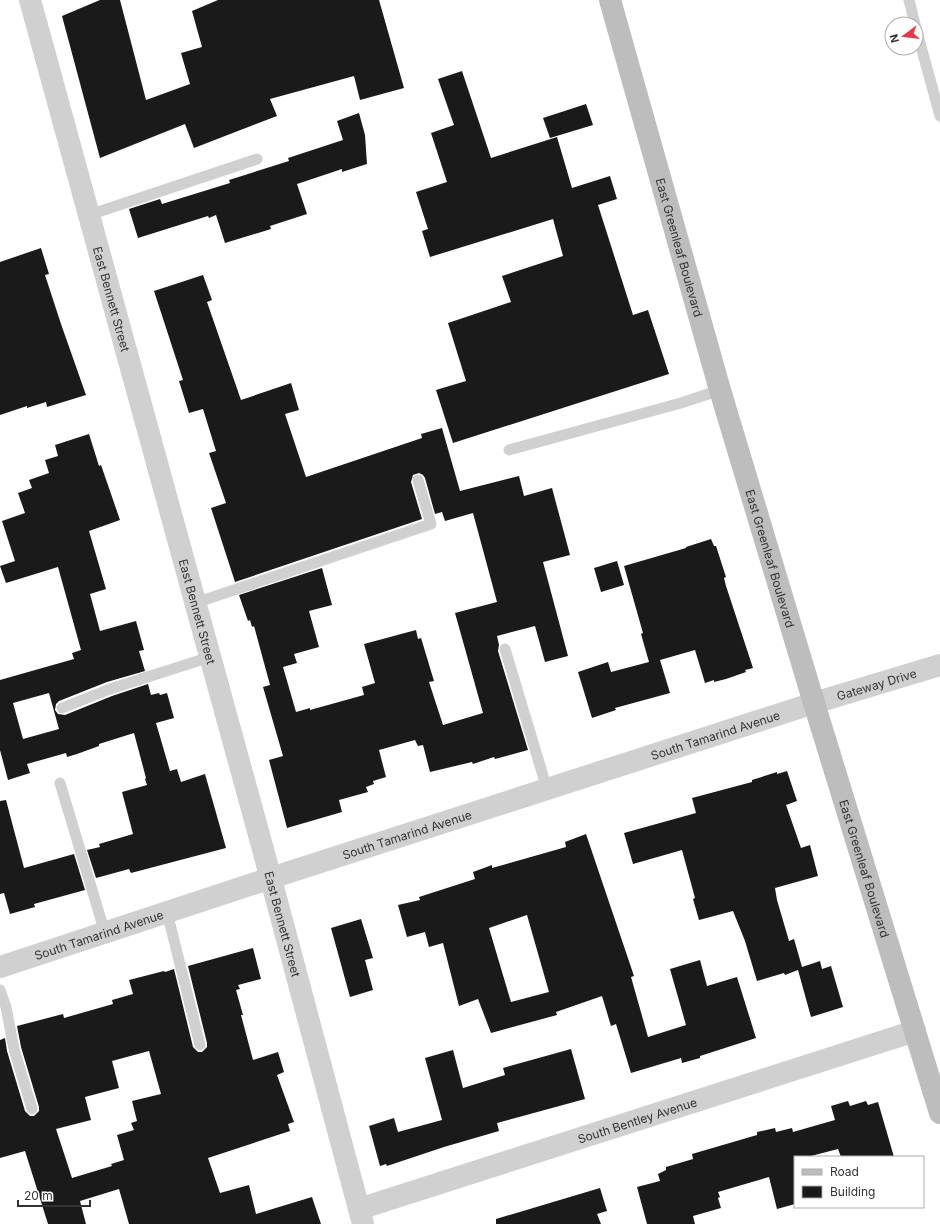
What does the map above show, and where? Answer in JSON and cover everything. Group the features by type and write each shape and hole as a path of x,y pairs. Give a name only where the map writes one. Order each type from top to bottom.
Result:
{"street":[{"name":"East Bennett Street","path":"30,0 271,878 361,1217"},
{"name":"East Greenleaf Boulevard","path":"610,0 720,390 940,1113"},
{"name":"Gateway Drive","path":"814,703 940,665"},
{"name":"South Tamarind Avenue","path":"0,967 814,703"},
{"name":"South Bentley Avenue","path":"361,1217 915,1031"}],"lane":[{"path":"909,0 913,16"},
{"path":"924,56 940,116"},
{"path":"89,215 257,159"},
{"path":"509,450 681,403 720,390"},
{"path":"195,602 431,524 418,480"},
{"path":"505,649 547,789"},
{"path":"62,708 110,689 210,657"},
{"path":"60,783 105,932"},
{"path":"167,912 200,1045"},
{"path":"0,990 6,1007 14,1049 32,1109"}],"building":[{"path":"100,0 120,0 146,100 190,84 181,53 202,47 192,11 218,0 379,0 404,88 360,100 354,76 270,99 277,116 194,148 185,124 100,158 62,16"},
{"path":"462,71 491,158 557,137 572,188 610,176 617,199 598,205 633,315 648,310 669,374 453,443 436,390 466,381 448,323 511,302 502,276 563,256 553,219 430,257 422,231 428,229 416,192 447,182 431,133 454,125 438,79"},
{"path":"586,104 593,125 550,138 543,118"},
{"path":"359,113 365,135 367,164 342,172 342,169 297,184 307,214 270,226 271,229 225,243 216,215 209,218 208,216 138,238 129,209 160,199 162,204 230,183 229,180 289,161 288,158 343,140 337,121"},
{"path":"41,248 49,274 45,275 86,395 47,407 46,402 27,408 27,406 0,415 0,262"},
{"path":"203,275 212,300 207,302 241,400 291,383 299,410 285,414 306,477 422,438 421,434 442,428 460,491 519,476 524,496 552,488 570,555 543,562 568,656 545,662 535,626 497,636 499,645 498,651 528,750 495,759 494,757 473,764 472,762 430,772 423,745 418,746 415,740 379,750 386,777 373,781 374,784 366,787 368,792 339,800 342,812 287,828 269,760 283,756 263,687 270,685 254,626 252,627 250,620 248,621 239,595 322,568 332,605 309,611 319,647 294,654 297,663 283,667 296,712 310,708 310,710 364,695 362,687 375,683 364,644 416,630 418,639 421,638 434,681 429,682 443,725 483,713 455,613 497,602 473,513 445,521 442,512 435,514 425,478 419,473 413,475 411,482 422,519 235,582 211,508 226,503 209,453 216,451 203,409 189,413 179,381 183,380 154,291"},
{"path":"89,434 99,466 101,465 120,520 89,531 106,589 90,594 100,631 136,621 144,650 139,651 145,671 107,682 59,701 56,704 55,710 58,714 65,715 112,696 148,684 151,695 167,693 174,718 156,723 170,771 177,769 181,782 205,774 226,848 131,873 129,869 96,878 87,850 100,847 99,844 133,834 122,792 147,785 134,733 99,744 99,746 67,757 66,753 27,764 30,773 8,780 0,750 0,680 74,659 72,653 81,650 58,567 6,583 0,566 15,561 2,521 25,513 18,493 32,488 29,480 49,473 45,460 58,456 55,445","holes":["49,693 59,729 23,739 13,703"]},
{"path":"711,539 714,546 716,546 726,577 724,578 726,586 753,668 726,679 714,682 714,680 705,683 695,650 660,660 670,693 615,708 616,710 592,718 578,672 608,662 611,672 649,662 641,634 643,633 624,566"},
{"path":"617,561 624,585 601,592 594,568"},
{"path":"787,771 797,801 786,805 801,848 810,845 818,876 775,888 777,900 789,941 794,939 802,967 820,961 822,969 831,966 843,1007 811,1017 798,970 785,975 784,973 757,981 745,941 733,911 699,920 693,899 695,898 682,850 633,864 624,833 696,813 692,798 752,782 752,780 777,772 777,774"},
{"path":"6,800 24,868 74,854 85,890 34,904 35,907 10,914 4,893 0,894 0,801"},
{"path":"586,834 634,976 631,977 648,1037 686,1025 670,969 700,960 707,986 737,977 756,1038 700,1056 700,1058 682,1063 681,1058 631,1073 616,1024 611,1026 602,996 556,1012 557,1015 491,1033 478,999 459,1006 443,943 429,947 425,932 407,937 398,905 420,900 419,897 475,879 473,872 492,865 492,868 566,847 565,842","holes":["527,915 549,992 511,1002 489,928"]},
{"path":"361,919 373,958 365,960 373,990 350,997 331,928"},
{"path":"253,948 261,979 238,985 240,989 236,990 243,1015 241,1015 253,1060 278,1052 284,1072 277,1075 294,1122 288,1124 290,1131 208,1158 220,1193 249,1185 256,1214 312,1197 321,1224 129,1224 119,1189 80,1201 86,1224 48,1224 25,1151 0,1158 0,1040 5,1038 7,1051 25,1111 30,1116 34,1116 39,1111 39,1107 21,1047 17,1026 63,1014 64,1018 113,1004 112,1000 133,994 129,980 174,969 193,1047 198,1052 202,1052 207,1047 207,1043 188,966","holes":["149,1051 161,1094 132,1101 137,1121 131,1123 134,1130 117,1135 124,1160 111,1164 112,1166 72,1178 56,1129 91,1120 85,1097 119,1088 112,1061"]},
{"path":"571,1049 585,1099 497,1123 499,1131 387,1166 386,1164 380,1166 369,1126 394,1118 398,1132 442,1120 425,1058 453,1050 463,1088 505,1075 503,1068"},
{"path":"848,1101 850,1106 866,1101 868,1105 878,1102 894,1156 841,1156 838,1149 811,1156 794,1156 794,1204 777,1209 769,1177 718,1192 721,1208 693,1216 695,1224 647,1224 637,1187 660,1181 658,1174 666,1170 666,1167 693,1159 692,1154 757,1135 757,1132 775,1128 776,1132 792,1128 793,1132 835,1120 831,1106"},
{"path":"600,1188 607,1211 597,1214 601,1224 496,1224 496,1219"}]}
